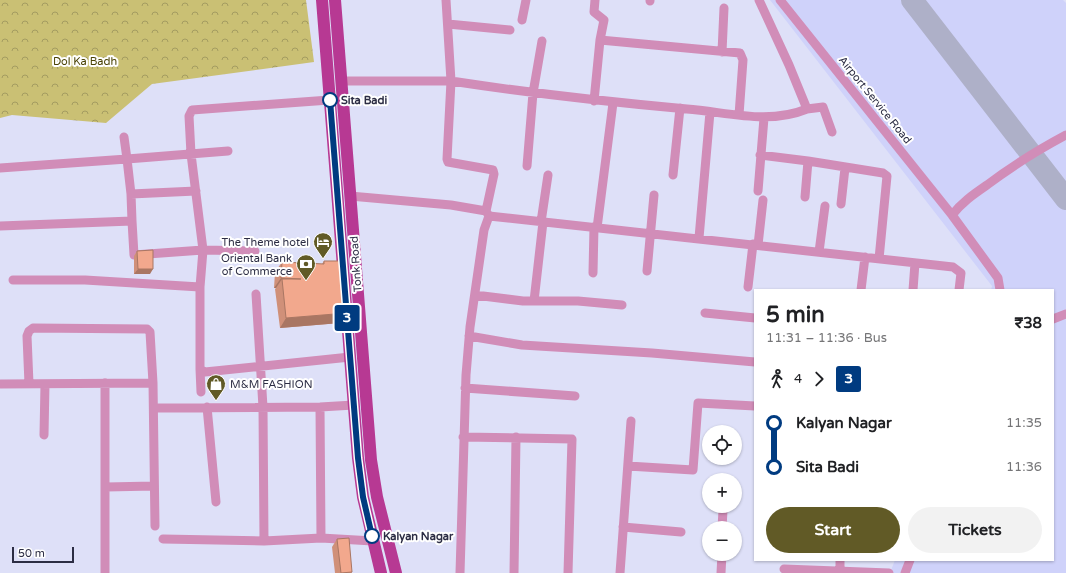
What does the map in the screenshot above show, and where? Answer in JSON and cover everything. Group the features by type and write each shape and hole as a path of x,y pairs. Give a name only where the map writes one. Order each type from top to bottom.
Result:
{"main road":[{"name":"Tonk Road","path":"322,0 350,357 363,497 381,573"},
{"name":"Tonk Road","path":"335,0 371,460 377,497 396,573"}],"street":[{"path":"446,0 451,81 447,159 448,162 493,170 494,174 484,230 469,336 463,437 460,573"},
{"path":"522,20 526,0"},
{"path":"594,101 600,40 604,20 594,12 595,0"},
{"path":"759,0 789,65 807,109"},
{"name":"Airport Service Road","path":"780,0 952,215 998,278 1000,289"},
{"path":"722,52 724,8"},
{"path":"448,24 510,30"},
{"path":"600,40 740,53 743,60 739,115"},
{"path":"526,166 534,93 542,41"},
{"path":"341,81 451,81 594,101 680,108 764,118 791,116 807,109 823,107 832,132"},
{"path":"201,392 200,287 204,250 191,154 189,116 192,110 343,99"},
{"path":"593,273 596,227 613,103"},
{"path":"673,175 680,108"},
{"path":"699,238 710,112"},
{"path":"758,190 764,118"},
{"path":"952,215 959,205 1004,172 1032,153 1066,135"},
{"path":"124,137 131,194 134,255 204,250 255,251"},
{"path":"0,168 228,151"},
{"path":"760,155 883,173 887,176 879,259"},
{"path":"805,197 808,162"},
{"path":"841,204 845,168"},
{"path":"534,301 548,175"},
{"path":"131,194 196,191"},
{"path":"647,271 654,195"},
{"path":"350,196 451,205 487,213 542,222 953,266 961,273 959,289"},
{"path":"748,286 763,200"},
{"path":"819,252 825,206"},
{"path":"0,226 132,221"},
{"path":"861,289 865,257"},
{"path":"912,289 915,263"},
{"path":"13,280 85,280 200,287"},
{"path":"256,294 263,407 264,541"},
{"path":"474,295 534,301 578,301 622,305"},
{"path":"704,313 754,318"},
{"path":"1054,319 1066,314"},
{"path":"29,384 27,336 29,331 33,328 147,329 150,332 154,383 154,526"},
{"path":"469,336 522,345 652,353 754,362"},
{"path":"200,369 205,372 350,357"},
{"path":"105,383 105,573"},
{"path":"0,384 154,383"},
{"path":"44,384 44,435"},
{"path":"465,388 575,396"},
{"path":"628,466 693,470 698,403 754,406"},
{"path":"154,408 320,407 354,405"},
{"path":"207,407 216,502"},
{"path":"320,407 321,538"},
{"path":"620,573 630,421"},
{"path":"463,437 572,440 568,573"},
{"path":"514,573 516,438"},
{"path":"106,487 154,486"},
{"path":"623,528 681,532"},
{"path":"163,539 264,541 321,538 373,541"},
{"path":"721,573 722,561"},
{"path":"840,561 840,570"},
{"path":"905,573 910,561"},
{"path":"784,567 889,573"}],"shaded area":[{"path":"770,0 1063,0 1066,3 1066,573 890,573 895,561 1054,561 1054,289 991,289 992,286"}],"green space":[{"name":"Dol Ka Badh","path":"0,0 306,0 314,62 152,84 106,123 12,115 0,118"}],"building":[{"path":"153,250 153,269 138,269 137,251"},
{"path":"324,261 342,261 346,281 343,281 347,313 286,318 282,279 301,279 281,278 282,262 324,264"},
{"path":"349,538 352,572 341,573 337,539"}],"taxiway":[{"path":"912,0 1066,199"}],"bus line":[{"name":"3","path":"330,100 358,458 363,497 372,536"}],"place":[{"name":"Sita Badi","path":"330,100"},
{"name":"The Theme hotel","path":"323,259"},
{"name":"Oriental Bank of Commerce","path":"306,281"},
{"name":"M&M FASHION","path":"216,401"},
{"name":"Kalyan Nagar","path":"372,536"}]}
